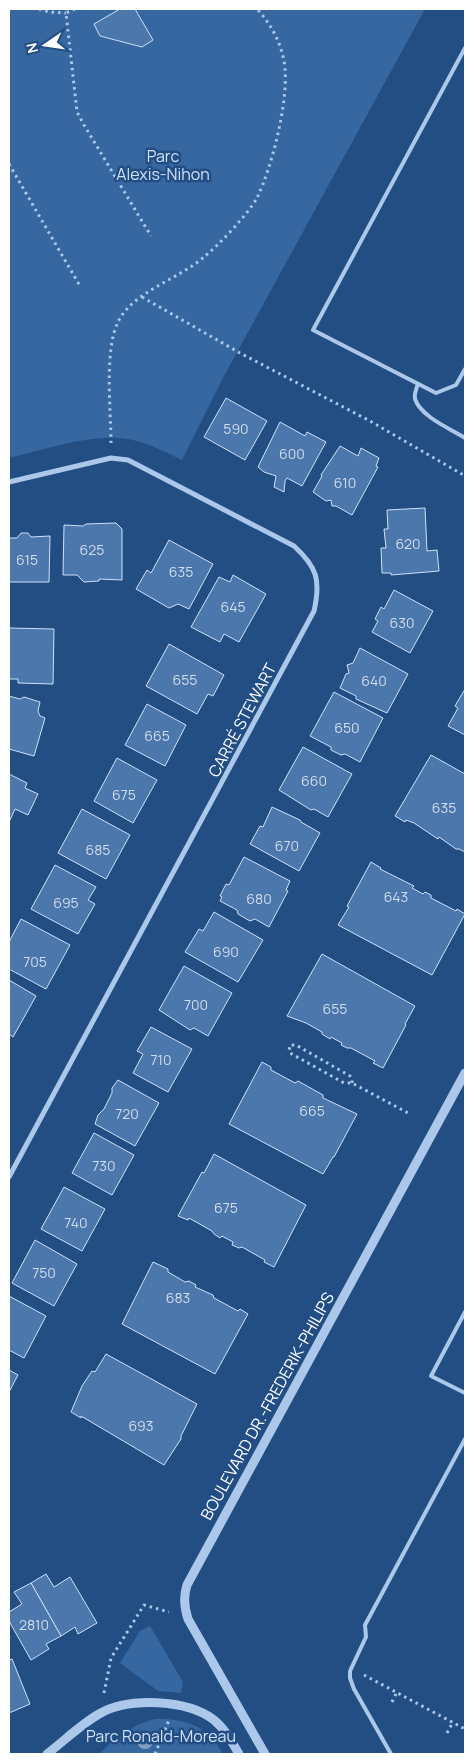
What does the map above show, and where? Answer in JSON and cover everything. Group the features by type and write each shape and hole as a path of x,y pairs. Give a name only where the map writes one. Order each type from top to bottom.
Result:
{"street":[{"name":"CARRÉ STEWART","path":"9,482 111,458 128,460 143,466 294,546 307,558 316,574 318,593 314,611 9,1177"},
{"name":"BOULEVARD DR.-FREDERIK-PHILIPS","path":"265,1754 188,1619 184,1594 191,1576 465,1073"},
{"path":"47,1754 100,1713 137,1704 157,1702 176,1705 206,1714 225,1731 239,1754"}],"lane":[{"path":"465,48 313,330 436,393 456,386 465,369"},
{"path":"418,384 415,400 420,408 432,419 465,438"},
{"path":"465,1312 431,1376 465,1394"},
{"path":"390,1754 354,1689 350,1678 351,1668 366,1637 365,1625 465,1439"}],"path":[{"path":"40,9 49,12 66,13 75,9"},
{"path":"111,458 111,348 117,323 129,306 204,258 231,230 256,199 270,164 285,92 285,68 275,33 257,9"},
{"path":"66,13 77,112 151,236"},
{"path":"9,164 80,286"},
{"path":"141,297 370,421 465,476"},
{"path":"352,1083 350,1076 296,1045 290,1046 288,1051 290,1054 344,1083 352,1083 410,1114"},
{"path":"100,1713 111,1658 144,1605 153,1608"},
{"path":"351,1668 465,1729"},
{"path":"392,1702 397,1692"},
{"path":"156,1754 171,1715"},
{"path":"447,1733 453,1722"}],"green space":[{"name":"Parc Alexis-Nihon","path":"9,9 425,9 224,376 182,460 142,442 114,438 99,438 68,443 9,458"},
{"path":"150,1626 183,1682 181,1693 158,1691 120,1663 140,1631"},
{"name":"Parc Ronald-Moreau","path":"155,1719 186,1722 203,1730 217,1744 223,1754 99,1754 124,1733 138,1725"}],"building":[{"path":"120,9 135,9 153,40 142,47 100,36 94,24"},
{"path":"226,398 267,421 245,460 204,437"},
{"path":"280,422 305,436 307,432 326,442 302,486 287,478 284,492 274,487 276,476 264,472 258,467"},
{"path":"340,446 358,456 361,448 379,458 376,466 378,467 352,515 336,506 332,506 331,500 326,501 313,492 321,475"},
{"path":"425,508 427,551 437,550 439,571 391,575 391,573 382,573 381,548 386,548 384,529 388,529 387,510"},
{"path":"116,523 122,529 122,580 99,579 99,581 84,582 77,575 63,575 64,525 83,526 86,524"},
{"path":"21,533 28,533 31,537 50,536 49,582 9,582 9,538 17,538"},
{"path":"169,540 213,564 189,609 178,604 169,608 136,589 147,570 151,573"},
{"path":"233,575 266,594 239,642 224,634 220,642 191,627 219,577 230,582"},
{"path":"394,590 433,611 410,653 372,632 378,621 375,619 381,607 384,609"},
{"path":"9,628 54,629 53,684 18,683 18,679 9,679"},
{"path":"169,644 224,675 213,696 208,694 197,714 146,686"},
{"path":"360,648 408,674 387,713 356,699 356,696 340,688 346,674 349,673 347,665 353,663"},
{"path":"465,689 465,735 448,726 458,708 455,706"},
{"path":"334,692 383,718 360,762 345,754 341,755 331,750 331,747 310,736"},
{"path":"9,696 20,699 24,697 40,702 38,711 40,716 45,718 34,756 9,749"},
{"path":"147,704 186,725 165,766 125,745"},
{"path":"303,747 352,774 328,817 314,809 311,810 279,790"},
{"path":"431,755 465,774 465,852 456,849 439,837 438,839 414,823 406,820 405,822 395,816"},
{"path":"117,758 157,780 133,823 94,801"},
{"path":"9,774 27,783 25,788 38,794 28,815 15,809 9,822"},
{"path":"272,807 300,820 320,833 299,871 250,844 260,826 263,827"},
{"path":"82,809 130,835 106,879 58,853"},
{"path":"244,857 290,881 286,890 288,891 269,927 255,919 250,921 238,914 237,910 220,901 222,897 220,896 226,884 229,885"},
{"path":"371,862 380,869 414,886 412,888 423,894 425,892 431,895 431,898 465,914 432,975 338,925"},
{"path":"55,865 96,887 88,900 95,904 78,934 31,909"},
{"path":"214,912 263,940 238,982 185,952 199,929 203,931"},
{"path":"21,919 70,945 46,989 9,969 9,942"},
{"path":"322,954 415,1006 383,1068 373,1063 375,1061 351,1048 341,1045 342,1043 331,1037 330,1039 306,1023 287,1016"},
{"path":"184,966 232,993 208,1036 194,1028 190,1030 159,1010"},
{"path":"9,980 36,996 13,1037 9,1034"},
{"path":"151,1027 192,1049 168,1092 133,1073 143,1054 137,1051"},
{"path":"262,1062 271,1067 271,1070 295,1083 298,1081 323,1095 323,1098 357,1114 323,1174 229,1124"},
{"path":"118,1080 159,1103 135,1146 95,1124 98,1115 104,1109 112,1093 112,1088"},
{"path":"94,1133 134,1155 112,1195 72,1173"},
{"path":"214,1154 306,1205 274,1267 242,1247 239,1248 232,1245 233,1242 222,1236 220,1238 212,1231 189,1218 188,1220 178,1216"},
{"path":"64,1187 105,1209 82,1251 41,1229"},
{"path":"35,1240 77,1264 54,1306 12,1283"},
{"path":"153,1262 168,1269 168,1272 185,1282 189,1281 196,1285 195,1287 213,1295 214,1298 238,1311 240,1309 248,1314 215,1374 122,1324"},
{"path":"9,1296 46,1316 24,1358 9,1350"},
{"path":"106,1354 197,1404 181,1439 164,1465 71,1412 82,1386 92,1371 95,1372"},
{"path":"9,1370 18,1375 9,1392"},
{"path":"46,1574 54,1587 70,1577 97,1623 78,1634 75,1627 61,1636 31,1583"},
{"path":"31,1583 61,1636 46,1644 49,1649 31,1660 9,1621 9,1612 22,1604 14,1592"},
{"path":"12,1659 30,1704 9,1713 9,1660"}]}
